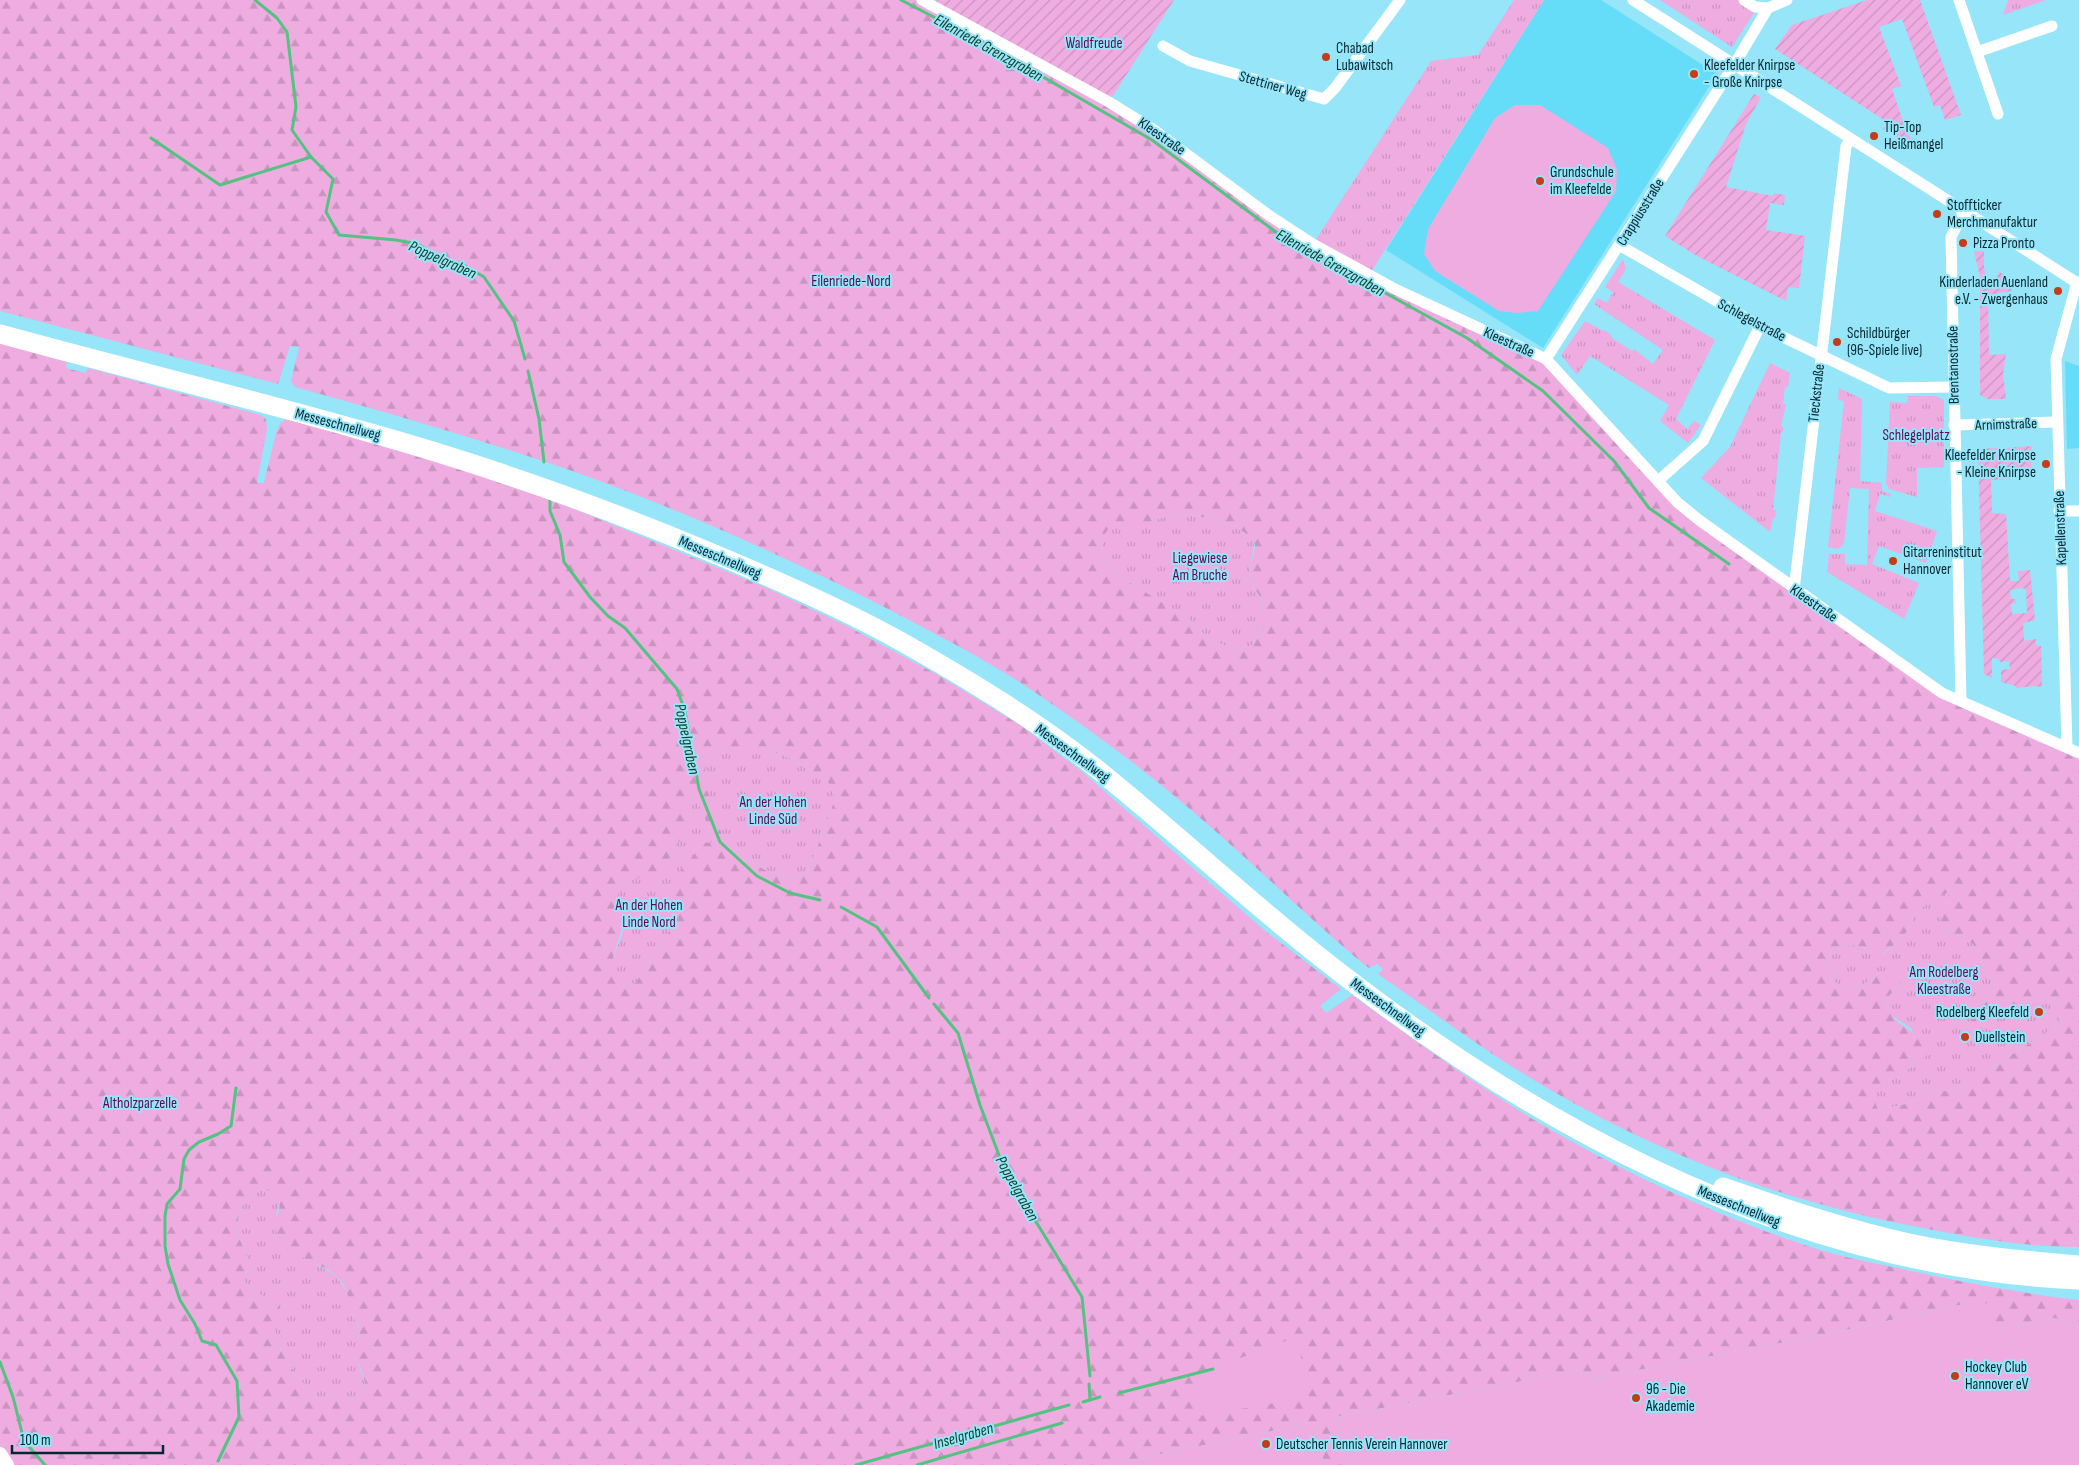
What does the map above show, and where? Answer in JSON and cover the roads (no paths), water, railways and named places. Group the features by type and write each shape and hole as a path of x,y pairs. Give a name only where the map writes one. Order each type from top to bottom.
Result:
{"highway":[{"name":"Messeschnellweg","path":"0,322 366,419 497,460 676,526 834,595 973,671 1099,755 1326,948 1455,1043 1587,1122 1643,1152 1708,1182 1814,1218 1909,1243 2014,1259 2076,1277"},
{"name":"Messeschnellweg","path":"0,334 362,430 449,456 672,536 832,605 968,680 1040,727 1093,765 1320,957 1448,1052 1583,1133 1704,1192 1810,1232 1906,1257 1957,1267 2076,1277"},
{"path":"2014,1259 2079,1257"}],"street":[{"name":"Kleestraße","path":"922,0 1109,102 1154,130 1270,216 1313,244 1395,289 1546,359 1658,481 1699,520 1794,590 1942,693 2079,753"},
{"name":"Stettiner Weg","path":"1163,46 1190,61 1324,99 1336,88 1400,0"},
{"path":"1633,0 2078,283"},
{"path":"1744,0 1755,7 1768,8 1787,0"},
{"path":"1959,0 1998,114"},
{"name":"Crappiusstraße","path":"1546,359 1734,65 1768,8"},
{"path":"1977,52 2052,26"},
{"name":"Tieckstraße","path":"1794,590 1846,146 1851,139"},
{"name":"Brentanostraße","path":"1961,701 1951,237 1964,212"},
{"name":"Schlegelstraße","path":"1619,245 1760,326 1889,388 1954,386"},
{"name":"Kapellenstraße","path":"2067,747 2056,359 2078,283"},
{"path":"1658,481 1703,441 1760,326"},
{"name":"Arnimstraße","path":"1954,425 2058,422"},
{"path":"2059,511 2079,511"},
{"path":"0,1454 7,1465"}],"waterway":[{"name":"Poppelgraben","path":"255,0 277,18 287,32 296,107 292,130 311,157 333,179 326,212 339,235 418,244 442,259 462,264 484,277 514,321 525,359"},
{"name":"Eilenriede Grenzgraben","path":"901,0 995,49 1152,140 1280,235 1467,338 1543,391 1614,461 1649,508 1729,564"},
{"path":"151,138 220,185 311,157"},
{"name":"Poppelgraben","path":"528,371 539,419 544,462"},
{"name":"Poppelgraben","path":"550,498 550,511 560,535 564,562 590,597 608,616 625,628 677,689 685,711 699,789 720,842 757,876 790,893 820,900"},
{"name":"Poppelgraben","path":"841,907 877,927 929,998"},
{"name":"Poppelgraben","path":"934,1004 958,1033 980,1105 1005,1171 1082,1297 1090,1376"},
{"path":"218,1461 239,1417 237,1381 216,1345 202,1341 195,1324 180,1300 168,1264 165,1246 165,1216 167,1204 180,1189 184,1159 189,1150 199,1142 231,1126 236,1088"},
{"path":"0,1362 13,1397 24,1441 45,1465"},
{"path":"1119,1393 1213,1369"},
{"name":"Poppelgraben","path":"1089,1384 1090,1399"},
{"name":"Inselgraben","path":"1083,1402 1100,1397"},
{"name":"Inselgraben","path":"856,1465 1069,1405"},
{"path":"917,1465 1062,1423"}],"place":[{"name":"Chabad Lubawitsch","path":"1326,57"},
{"name":"Kleefelder Knirpse - Große Knirpse","path":"1694,74"},
{"name":"Tip-Top Heißmangel","path":"1874,136"},
{"name":"Grundschule im Kleefelde","path":"1540,181"},
{"name":"Stoffticker Merchmanufaktur","path":"1937,214"},
{"name":"Pizza Pronto","path":"1963,243"},
{"name":"Kinderladen Auenland e.V. - Zwergenhaus","path":"2058,291"},
{"name":"Schildbürger (96-Spiele live)","path":"1837,342"},
{"name":"Kleefelder Knirpse - Kleine Knirpse","path":"2046,464"},
{"name":"Gitarreninstitut Hannover","path":"1893,561"},
{"name":"Rodelberg Kleefeld","path":"2039,1012"},
{"name":"Duellstein","path":"1965,1037"},
{"name":"Hockey Club Hannover eV","path":"1955,1376"},
{"name":"96 - Die Akademie","path":"1636,1398"},
{"name":"Deutscher Tennis Verein Hannover","path":"1266,1444"}],"park label":[{"name":"Waldfreude","path":"1094,43"},
{"name":"Eilenriede-Nord","path":"851,281"},
{"name":"Schlegelplatz","path":"1916,435"},
{"name":"Liegewiese Am Bruche","path":"1200,566"},
{"name":"An der Hohen Linde Süd","path":"773,810"},
{"name":"An der Hohen Linde Nord","path":"649,914"},
{"name":"Am Rodelberg Kleestraße","path":"1944,980"},
{"name":"Altholzparzelle","path":"140,1103"}]}
